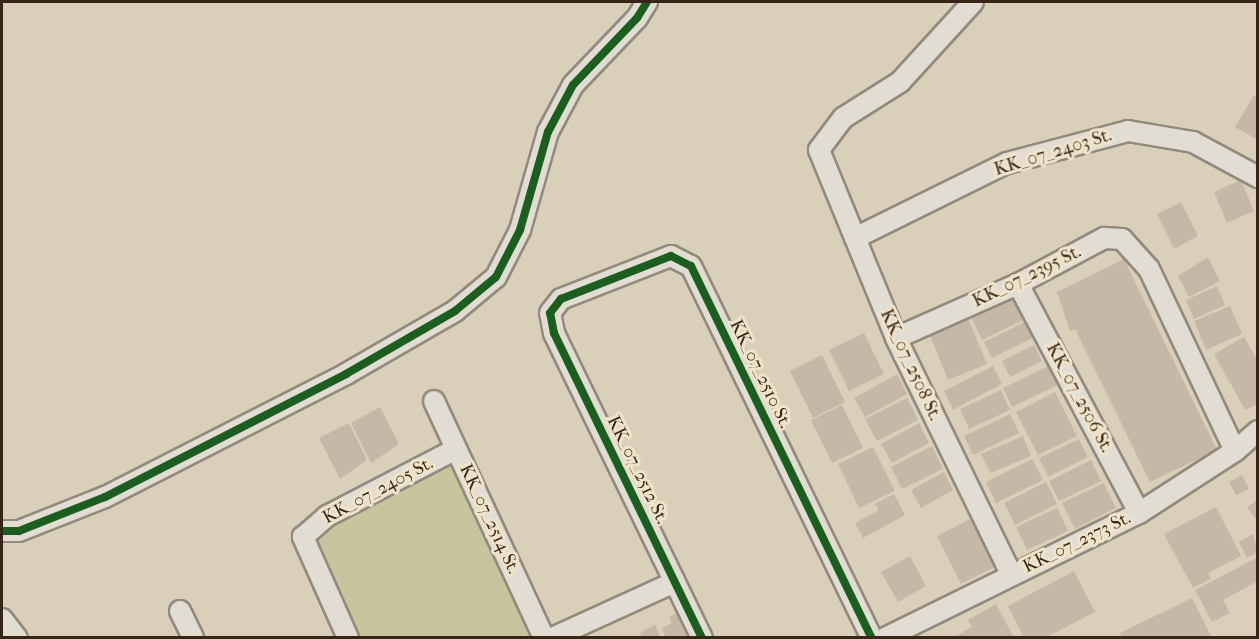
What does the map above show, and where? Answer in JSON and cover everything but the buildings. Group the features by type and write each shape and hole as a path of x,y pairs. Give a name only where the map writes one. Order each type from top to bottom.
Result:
{"street":[{"path":"2,531 19,531 105,497 346,374 471,297 496,277 520,230 548,132 573,85 637,18 646,2"},
{"name":"KK_07_2508 St.","path":"973,2 900,82 843,118 819,150 896,338 1011,574"},
{"name":"KK_07_2403 St.","path":"855,238 1007,163 1128,131 1193,142 1257,177"},
{"name":"KK_07_2395 St.","path":"896,338 1018,284 1104,238 1122,239 1149,269 1235,451"},
{"name":"KK_07_2510 St.","path":"550,313 561,299 653,261 671,256 691,266 873,638"},
{"name":"KK_07_2506 St.","path":"1018,284 1139,513"},
{"name":"KK_07_2512 St.","path":"550,313 554,333 702,638"},
{"name":"KK_07_2514 St.","path":"434,401 544,638"},
{"name":"KK_07_2373 St.","path":"885,638 1139,513 1235,451 1257,431"},
{"name":"KK_07_2405 St.","path":"348,638 303,537 327,516 456,449"},
{"path":"552,638 675,582"},
{"path":"180,611 193,638"},
{"path":"2,619 17,638"}],"shaded area":[{"path":"456,449 544,637 349,637 303,537"}],"cycle path":[{"path":"2,531 19,531 105,497 346,374 455,311 496,277 520,230 548,132 573,85 637,18 647,2"},
{"path":"702,638 554,333 550,313 561,299 671,256 691,266 872,638"}]}
